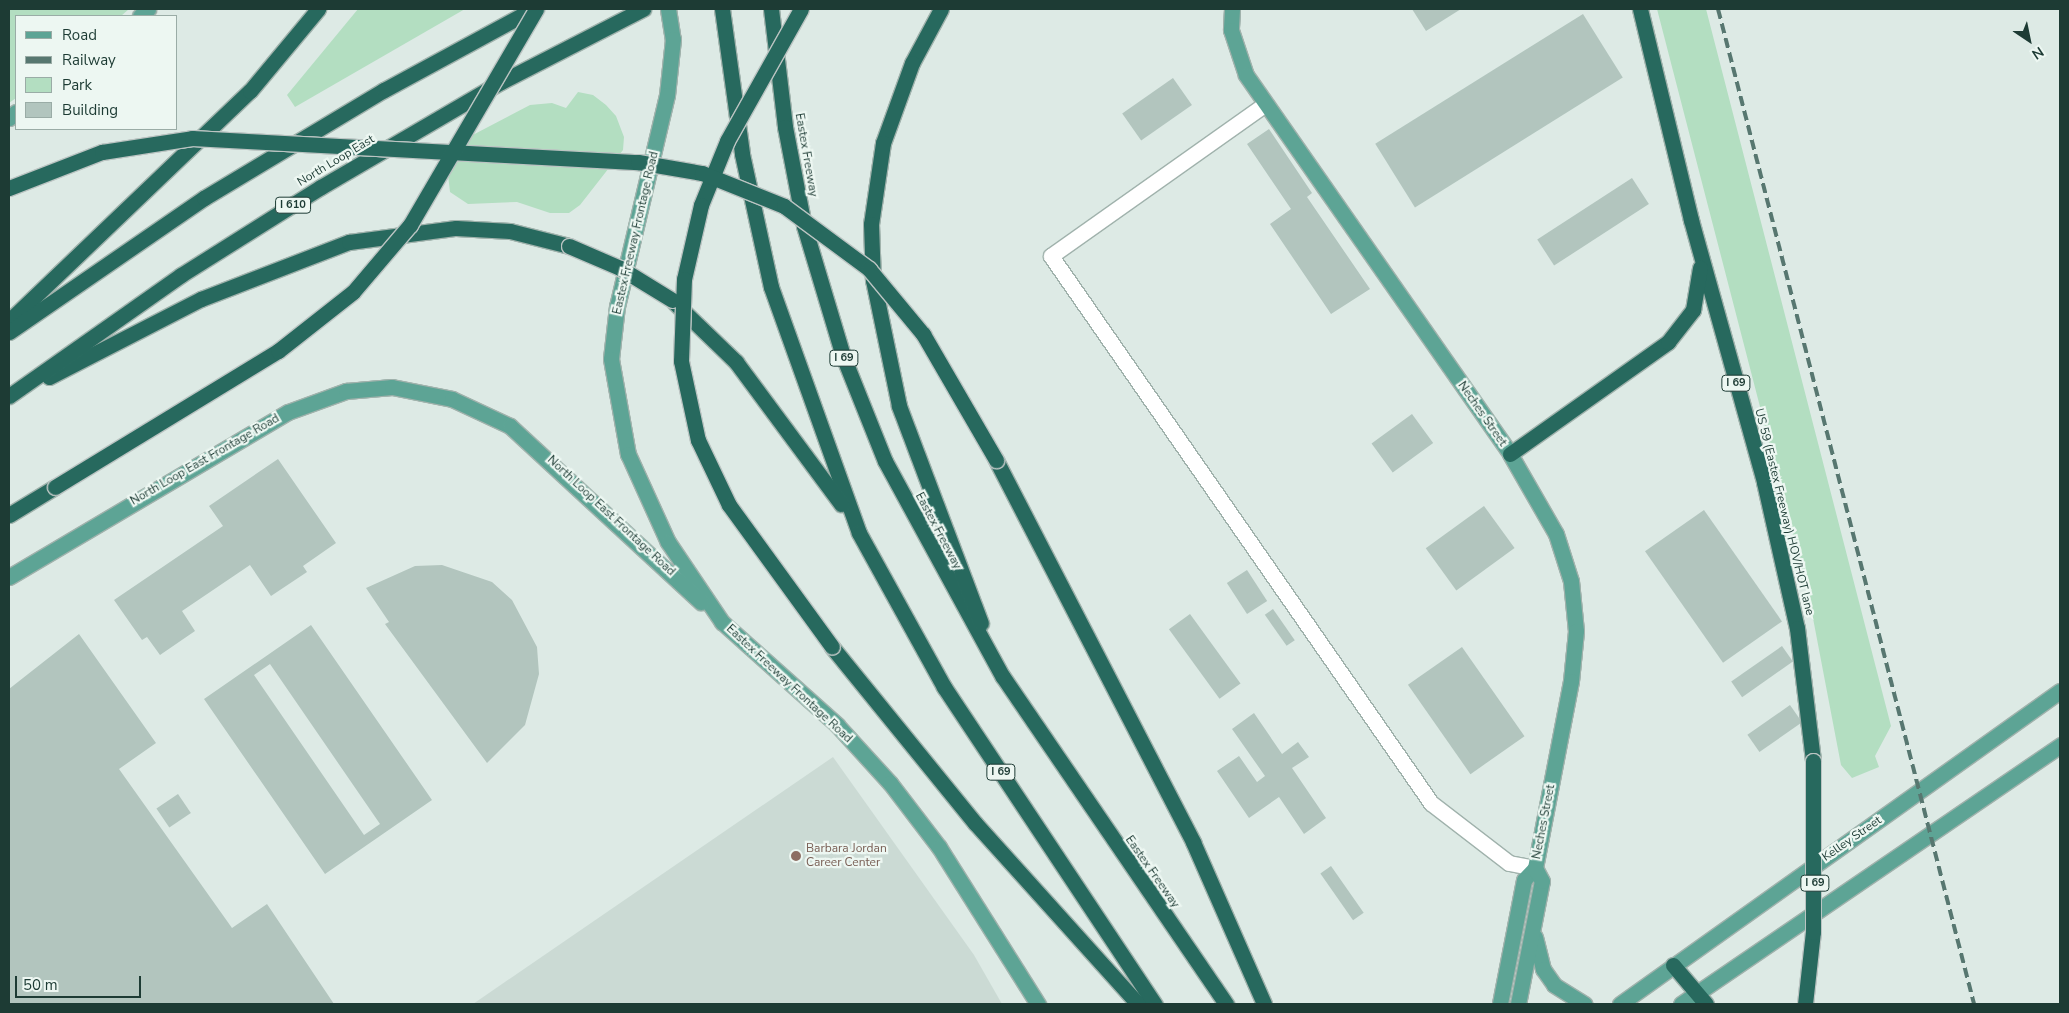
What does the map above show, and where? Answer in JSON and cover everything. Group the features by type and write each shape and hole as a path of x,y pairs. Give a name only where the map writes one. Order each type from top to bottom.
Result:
{"highway":[{"path":"9,321 250,91 318,9"},
{"path":"9,332 204,198 384,90 534,9"},
{"path":"9,515 278,351 352,292 414,219 534,9"},
{"name":"North Loop East","path":"9,396 181,275 313,192 590,35 643,9"},
{"name":"I 69","path":"722,9 742,154 771,287 859,533 944,687 1155,1004"},
{"name":"Eastex Freeway","path":"771,9 794,177 843,356 902,496 1003,677 1226,1004"},
{"path":"801,9 727,141 701,205 684,279 680,361 698,440 729,505 832,647 975,823 1138,1004"},
{"path":"941,9 912,62 883,143 871,224 873,280 899,406 1003,677"},
{"name":"US 59 (Eastex Freeway) HOV/HOT lane","path":"1640,9 1700,254 1764,482 1797,628 1813,761 1813,932 1805,1004"},
{"path":"9,188 102,152 192,138 570,157 702,173 784,206 869,269 923,334 996,460 1193,842 1264,1004"},
{"path":"9,400 201,299 349,242 420,230 485,228 569,246 620,268 672,300 699,322 741,368 859,533"},
{"path":"1510,454 1640,366 1678,332 1693,310 1700,254"},
{"path":"1673,965 1701,999"}],"main road":[{"name":"Eastex Freeway Frontage Road","path":"668,9 673,38 667,95 617,306 611,359 628,454 668,542 722,622 837,725 890,782 939,847 1038,1004"},
{"name":"Neches Street","path":"1232,9 1231,30 1246,75 1264,105 1510,454 1556,534 1571,582 1576,631 1571,681 1535,868 1524,880 1500,1004"},
{"name":"North Loop East Frontage Road","path":"9,577 288,412 346,391 392,387 483,410 529,439 722,622"},
{"name":"Kelley Street","path":"1620,1004 2060,691"},
{"path":"1681,1004 1701,999 2060,745"},
{"name":"Neches Street","path":"1518,1004 1534,931 1542,881 1535,868"},
{"path":"1534,931 1543,969 1566,996 1585,1004"}],"street":[{"path":"1264,105 1051,256 1431,803 1509,863 1535,868"}],"shaded area":[{"name":"Barbara Jordan Career Center","path":"833,757 974,955 1002,1004 473,1004"}],"green space":[{"path":"9,9 129,9 122,15 15,15 15,99 9,103"},
{"path":"358,9 465,9 295,107 287,95"},
{"path":"1657,9 1706,9 1891,726 1875,756 1879,767 1852,778 1841,765 1808,592"},
{"path":"578,92 593,95 606,105 616,116 624,137 623,150 580,205 569,213 550,213 517,202 468,204 450,192 448,175 467,138 530,105 552,103 566,108"}],"building":[{"path":"1412,9 1461,9 1426,31"},
{"path":"1583,14 1623,78 1415,207 1375,144"},
{"path":"1173,78 1192,105 1141,141 1122,114"},
{"path":"1269,129 1312,193 1307,197 1370,289 1331,314 1270,224 1291,209 1247,144"},
{"path":"1632,178 1649,204 1554,266 1537,240"},
{"path":"1412,414 1433,443 1393,473 1372,443"},
{"path":"278,459 336,543 303,566 307,572 271,596 250,565 182,611 195,631 160,655 147,637 142,640 114,600 223,526 209,506"},
{"path":"1484,506 1515,548 1456,590 1426,548"},
{"path":"1704,510 1782,621 1723,663 1645,551"},
{"path":"442,565 492,582 512,600 537,647 539,674 525,725 487,763 385,624 389,622 366,588 415,566"},
{"path":"1247,570 1267,601 1247,614 1227,583"},
{"path":"1273,609 1295,640 1287,646 1265,615"},
{"path":"1190,614 1241,684 1220,699 1169,629"},
{"path":"311,625 432,800 325,874 204,699","holes":["270,664 380,824 364,835 254,675"]},
{"path":"79,634 156,743 119,769 232,928 267,904 334,1004 9,1004 9,689"},
{"path":"1782,646 1793,662 1742,697 1731,682"},
{"path":"1462,647 1525,736 1470,774 1408,685"},
{"path":"1790,705 1802,722 1759,752 1747,735"},
{"path":"1254,713 1282,754 1298,742 1309,757 1292,768 1326,818 1304,834 1279,797 1249,818 1217,771 1239,756 1257,782 1265,776 1232,729"},
{"path":"178,794 191,813 169,828 156,809"},
{"path":"1331,866 1364,913 1353,920 1320,873"}],"railway":[{"path":"1718,9 1974,1004"}],"place":[{"name":"Barbara Jordan Career Center","path":"796,856"}]}
